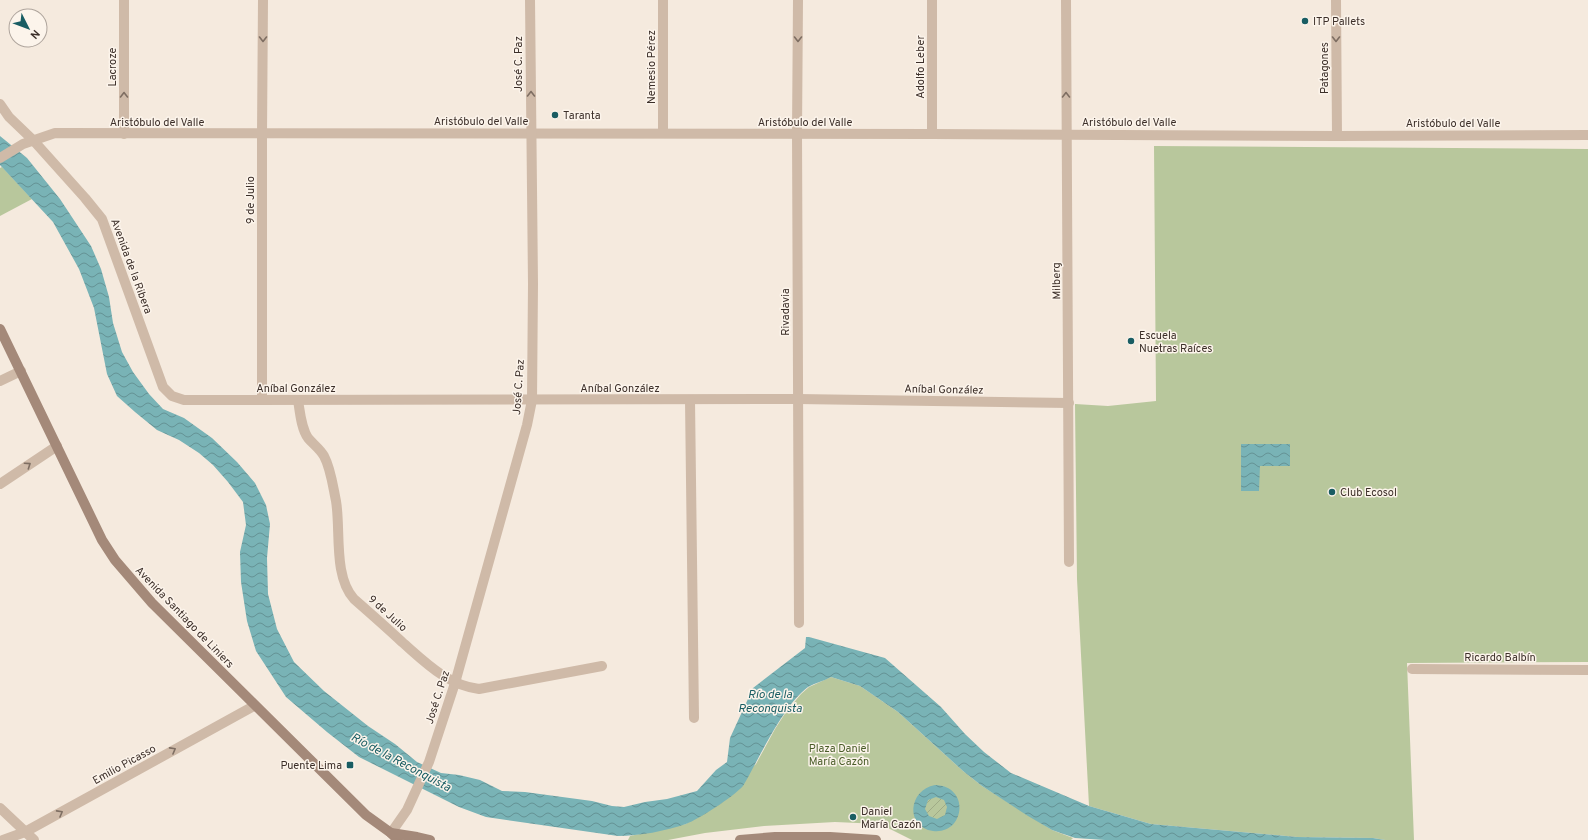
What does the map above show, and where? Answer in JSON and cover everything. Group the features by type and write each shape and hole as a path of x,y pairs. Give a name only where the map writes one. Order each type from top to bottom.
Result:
{"main road":[{"name":"Avenida Santiago de Liniers","path":"0,329 102,540 115,560 152,603 254,706 391,838 417,836 430,840"},
{"path":"740,840 775,837 876,840"}],"street":[{"name":"Lacroze","path":"124,0 124,134"},
{"name":"9 de Julio","path":"262,400 263,0"},
{"name":"José C. Paz","path":"391,838 407,810 429,762 455,682 527,425 532,400 533,284 530,0"},
{"name":"Nemesio Pérez","path":"663,0 663,134"},
{"name":"Rivadavia","path":"798,0 797,134 799,623"},
{"name":"Adolfo Leber","path":"932,0 932,134"},
{"name":"Milberg","path":"1066,0 1069,403 1068,562"},
{"name":"Patagones","path":"1336,0 1337,136"},
{"name":"Avenida de la Ribera","path":"0,104 8,118 33,140 102,219 163,387 172,396"},
{"name":"Aristóbulo del Valle","path":"0,158 23,144 55,133 1066,134 1337,136 1588,134"},
{"path":"0,381 21,371"},
{"name":"Aníbal González","path":"172,396 184,400 798,399 1069,403"},
{"name":"9 de Julio","path":"298,400 302,424 307,436 321,451 325,458 331,480 336,503 340,559 343,577 348,591 354,599 436,672 469,688 479,689 602,666"},
{"path":"690,400 694,718"},
{"path":"0,484 57,446"},
{"name":"Ricardo Balbín","path":"1412,669 1588,670"},
{"name":"Emilio Picasso","path":"3,840 25,832 254,706"},
{"path":"0,808 34,840"}],"green space":[{"name":"Club Ecosol","path":"1154,146 1588,149 1588,662 1407,663 1414,840 1297,837 1151,824 1089,806 1077,579 1075,404 1108,406 1156,401"},
{"path":"2,167 32,199 0,216 0,168"},
{"name":"Plaza Daniel María Cazón","path":"831,677 860,686 898,712 963,771 982,786 1052,830 1073,838 1071,840 912,840 880,824 835,822 764,826 705,833 668,840 628,840 630,836 686,824 756,764 775,729 786,712 801,694 809,687"},
{"path":"936,797 944,800 947,807 945,815 937,819 929,816 925,809 928,800"}],"water":[{"name":"Río de la Reconquista","path":"0,136 27,158 60,199 91,246 101,269 109,297 113,323 122,352 133,372 149,394 163,409 184,418 212,438 237,462 255,483 266,505 270,524 267,558 268,594 277,629 294,662 324,691 417,762 441,773 459,775 480,780 502,791 525,792 592,801 612,806 624,807 667,799 697,791 716,770 727,762 730,738 753,688 805,648 806,637 809,637 885,658 941,707 965,734 984,752 1011,773 1089,806 1151,824 1297,837 1373,838 1385,840 1105,840 1075,838 1052,830 982,786 963,771 898,712 860,686 831,677 808,687 790,706 772,733 743,786 738,791 699,818 678,827 652,833 618,836 486,817 459,807 359,757 286,697 256,651 247,621 241,582 240,552 246,525 243,502 213,465 199,453 179,440 157,430 117,396 107,374 94,308 79,269 53,222 0,165"},
{"path":"1241,444 1290,444 1290,466 1260,466 1259,491 1241,491"},
{"path":"935,785 947,787 954,793 959,801 960,810 952,826 944,830 933,831 924,828 918,823 914,816 913,808 919,794 926,788","holes":["936,797 944,800 947,807 945,815 937,819 929,816 925,809 928,800"]}],"place":[{"name":"ITP Pallets","path":"1305,21"},
{"name":"Taranta","path":"555,115"},
{"name":"Escuela Nuetras Raíces","path":"1131,341"},
{"name":"Club Ecosol","path":"1332,492"},
{"name":"Puente Lima","path":"350,765"},
{"name":"Daniel María Cazón","path":"853,817"}]}
